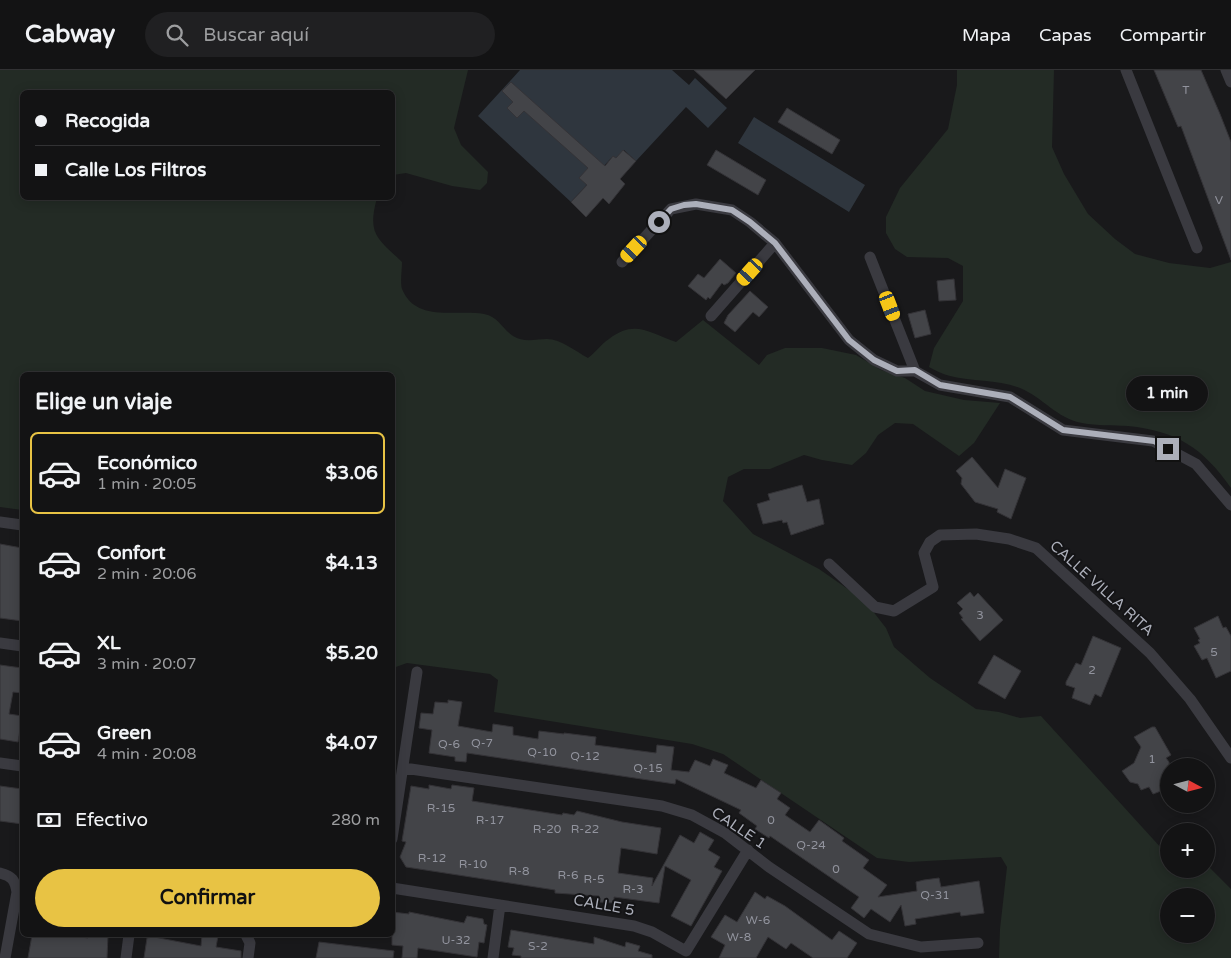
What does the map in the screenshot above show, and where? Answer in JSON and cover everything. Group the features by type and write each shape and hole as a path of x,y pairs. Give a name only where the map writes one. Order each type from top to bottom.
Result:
{"street":[{"path":"1126,70 1197,248"},
{"path":"1226,70 1231,82"},
{"path":"622,262 671,209 696,204 732,210 775,243 849,340 874,360 897,371 915,370 940,385 1010,397 1063,430 1154,441 1196,464 1231,505"},
{"path":"711,316 775,243"},
{"path":"870,257 915,370"},
{"path":"0,522 20,525"},
{"name":"CALLE VILLA RITA","path":"829,564 875,607 894,611 933,587 924,553 930,542 940,535 976,534 1009,539 1036,548 1150,652 1190,699 1231,758"},
{"path":"0,642 20,646"},
{"path":"395,821 417,672"},
{"path":"0,763 20,766"},
{"name":"CALLE 1","path":"404,768 662,806 692,815 726,833 769,867 869,934 921,947 978,942"},
{"name":"CALLE 5","path":"395,888 634,926 652,932 686,951 748,850"},
{"path":"0,873 10,875 15,881 16,892 5,958"},
{"path":"493,958 500,904"},
{"path":"126,958 129,937"},
{"path":"247,937 250,942 248,958"}],"shaded area":[{"path":"0,70 468,70 454,128 461,145 488,172 487,183 480,190 452,186 406,173 395,175 395,90 20,90 20,200 376,200 373,220 376,234 380,241 402,262 401,286 408,300 417,307 427,311 484,314 497,320 509,333 517,338 557,341 588,358 606,341 618,333 627,330 642,330 676,342 703,320 759,365 767,355 785,348 822,348 856,355 881,370 905,378 925,391 964,400 1000,403 974,443 959,456 913,424 895,423 878,435 866,453 852,465 804,455 770,469 744,469 728,477 723,501 753,534 819,569 865,601 886,628 894,647 930,678 976,709 999,712 1020,718 1041,716 1160,847 1160,878 1215,878 1215,873 1231,889 1231,958 999,958 1000,929 1007,867 1001,857 909,862 877,858 723,754 692,744 494,712 498,680 490,674 407,663 395,667 395,372 20,372 20,510 0,507"},
{"path":"520,70 672,70 689,85 695,78 727,108 708,128 686,107 636,161 624,150 616,158 613,156 571,202 478,116"},
{"path":"957,70 1054,70 1052,147 1064,174 1088,214 1115,239 1135,254 1169,263 1210,268 1231,262 1231,488 1210,462 1199,452 1175,437 1145,428 1082,423 1065,417 1028,392 1012,385 950,376 929,367 934,348 963,301 963,266 948,258 907,257 895,249 886,233 886,217 900,188 948,129 957,85"},
{"path":"754,117 865,185 849,212 738,143"}],"building":[{"path":"694,70 755,70 726,99"},
{"path":"1154,70 1201,70 1220,114 1231,142 1231,260 1181,126 1178,127"},
{"path":"511,82 605,166 613,156 616,158 623,150 636,161 620,179 625,184 609,204 603,198 586,217 571,202 587,185 579,178 588,168 524,111 517,118 507,108 513,102 502,91"},
{"path":"787,108 840,140 832,154 778,122"},
{"path":"716,150 766,180 758,195 707,165"},
{"path":"720,259 736,273 728,283 724,285 722,283 710,299 708,297 706,300 688,286 698,274 704,278"},
{"path":"954,279 956,300 939,301 937,281"},
{"path":"750,291 768,307 759,317 753,312 735,332 724,323 728,315"},
{"path":"925,310 931,334 915,338 908,314"},
{"path":"972,457 998,488 1005,469 1026,478 1011,519 997,512 998,509 975,502 961,484 962,478 956,471"},
{"path":"802,485 807,502 819,499 824,524 791,535 787,522 783,523 782,520 763,524 757,504 770,500 768,494"},
{"path":"0,544 20,548 20,621 0,618"},
{"path":"970,592 974,597 978,593 1003,620 980,641 961,619 963,618 959,613 963,609 957,603"},
{"path":"1218,616 1223,628 1226,627 1231,636 1231,671 1216,678 1207,658 1202,660 1194,646 1200,643 1198,640 1200,639 1194,628"},
{"path":"1093,636 1121,648 1101,697 1095,694 1090,705 1072,698 1075,688 1066,685 1066,682 1076,663 1081,665"},
{"path":"994,655 1021,671 1005,699 978,683"},
{"path":"0,665 20,668 20,693 13,692 9,714 20,716 18,742 0,739"},
{"path":"448,700 462,702 458,726 492,732 493,724 513,727 513,735 538,739 539,731 596,737 595,745 656,753 657,745 674,747 671,770 689,772 695,760 710,766 713,759 728,765 724,773 756,788 761,780 781,793 777,799 790,808 785,815 810,832 819,820 844,838 842,841 869,860 863,868 887,885 878,897 917,891 916,882 924,880 939,878 941,887 979,881 984,913 961,916 960,912 915,919 916,924 905,926 901,905 890,922 871,909 864,918 851,908 859,897 770,836 769,838 755,829 757,826 739,813 741,810 676,779 675,784 467,753 466,762 455,761 455,757 429,753 432,730 419,728 421,713 433,714 435,702 448,703"},
{"path":"1155,727 1171,755 1166,758 1160,758 1160,791 1153,794 1149,787 1141,790 1138,784 1130,782 1122,771 1134,763 1141,747 1134,737"},
{"path":"429,785 451,789 452,785 474,788 472,801 562,815 563,813 574,815 577,811 622,822 661,828 657,854 621,848 618,873 653,878 652,886 680,835 694,843 700,832 714,840 708,850 720,857 714,867 722,871 691,926 671,916 691,880 665,866 659,903 614,897 614,903 599,902 599,896 555,893 555,890 406,867 400,857 406,842 402,841 411,786 429,789"},
{"path":"0,786 20,789 20,824 0,821"},
{"path":"755,892 765,899 767,896 785,906 832,940 839,931 857,943 847,958 813,958 791,943 786,949 768,937 756,958 719,958 725,945 711,937 725,915 737,922"},
{"path":"395,912 409,914 409,912 464,923 467,916 483,919 484,924 487,925 484,943 479,942 477,957 418,948 417,958 402,958 403,946 392,945 392,937 395,937"},
{"path":"511,930 594,944 594,937 625,947 626,942 640,946 638,951 652,955 652,958 521,958 521,956 512,955 514,948 508,947"},
{"path":"32,937 108,937 107,958 28,958"},
{"path":"154,937 201,946 202,937 218,937 216,947 241,951 241,958 144,958 147,938"},
{"path":"319,942 394,951 393,958 316,958"}],"route":[{"path":"659,222 671,209 684,205 710,205 732,210 775,243 849,340 874,360 897,371 915,370 940,385 1010,397 1063,430 1154,441 1168,449"}]}
